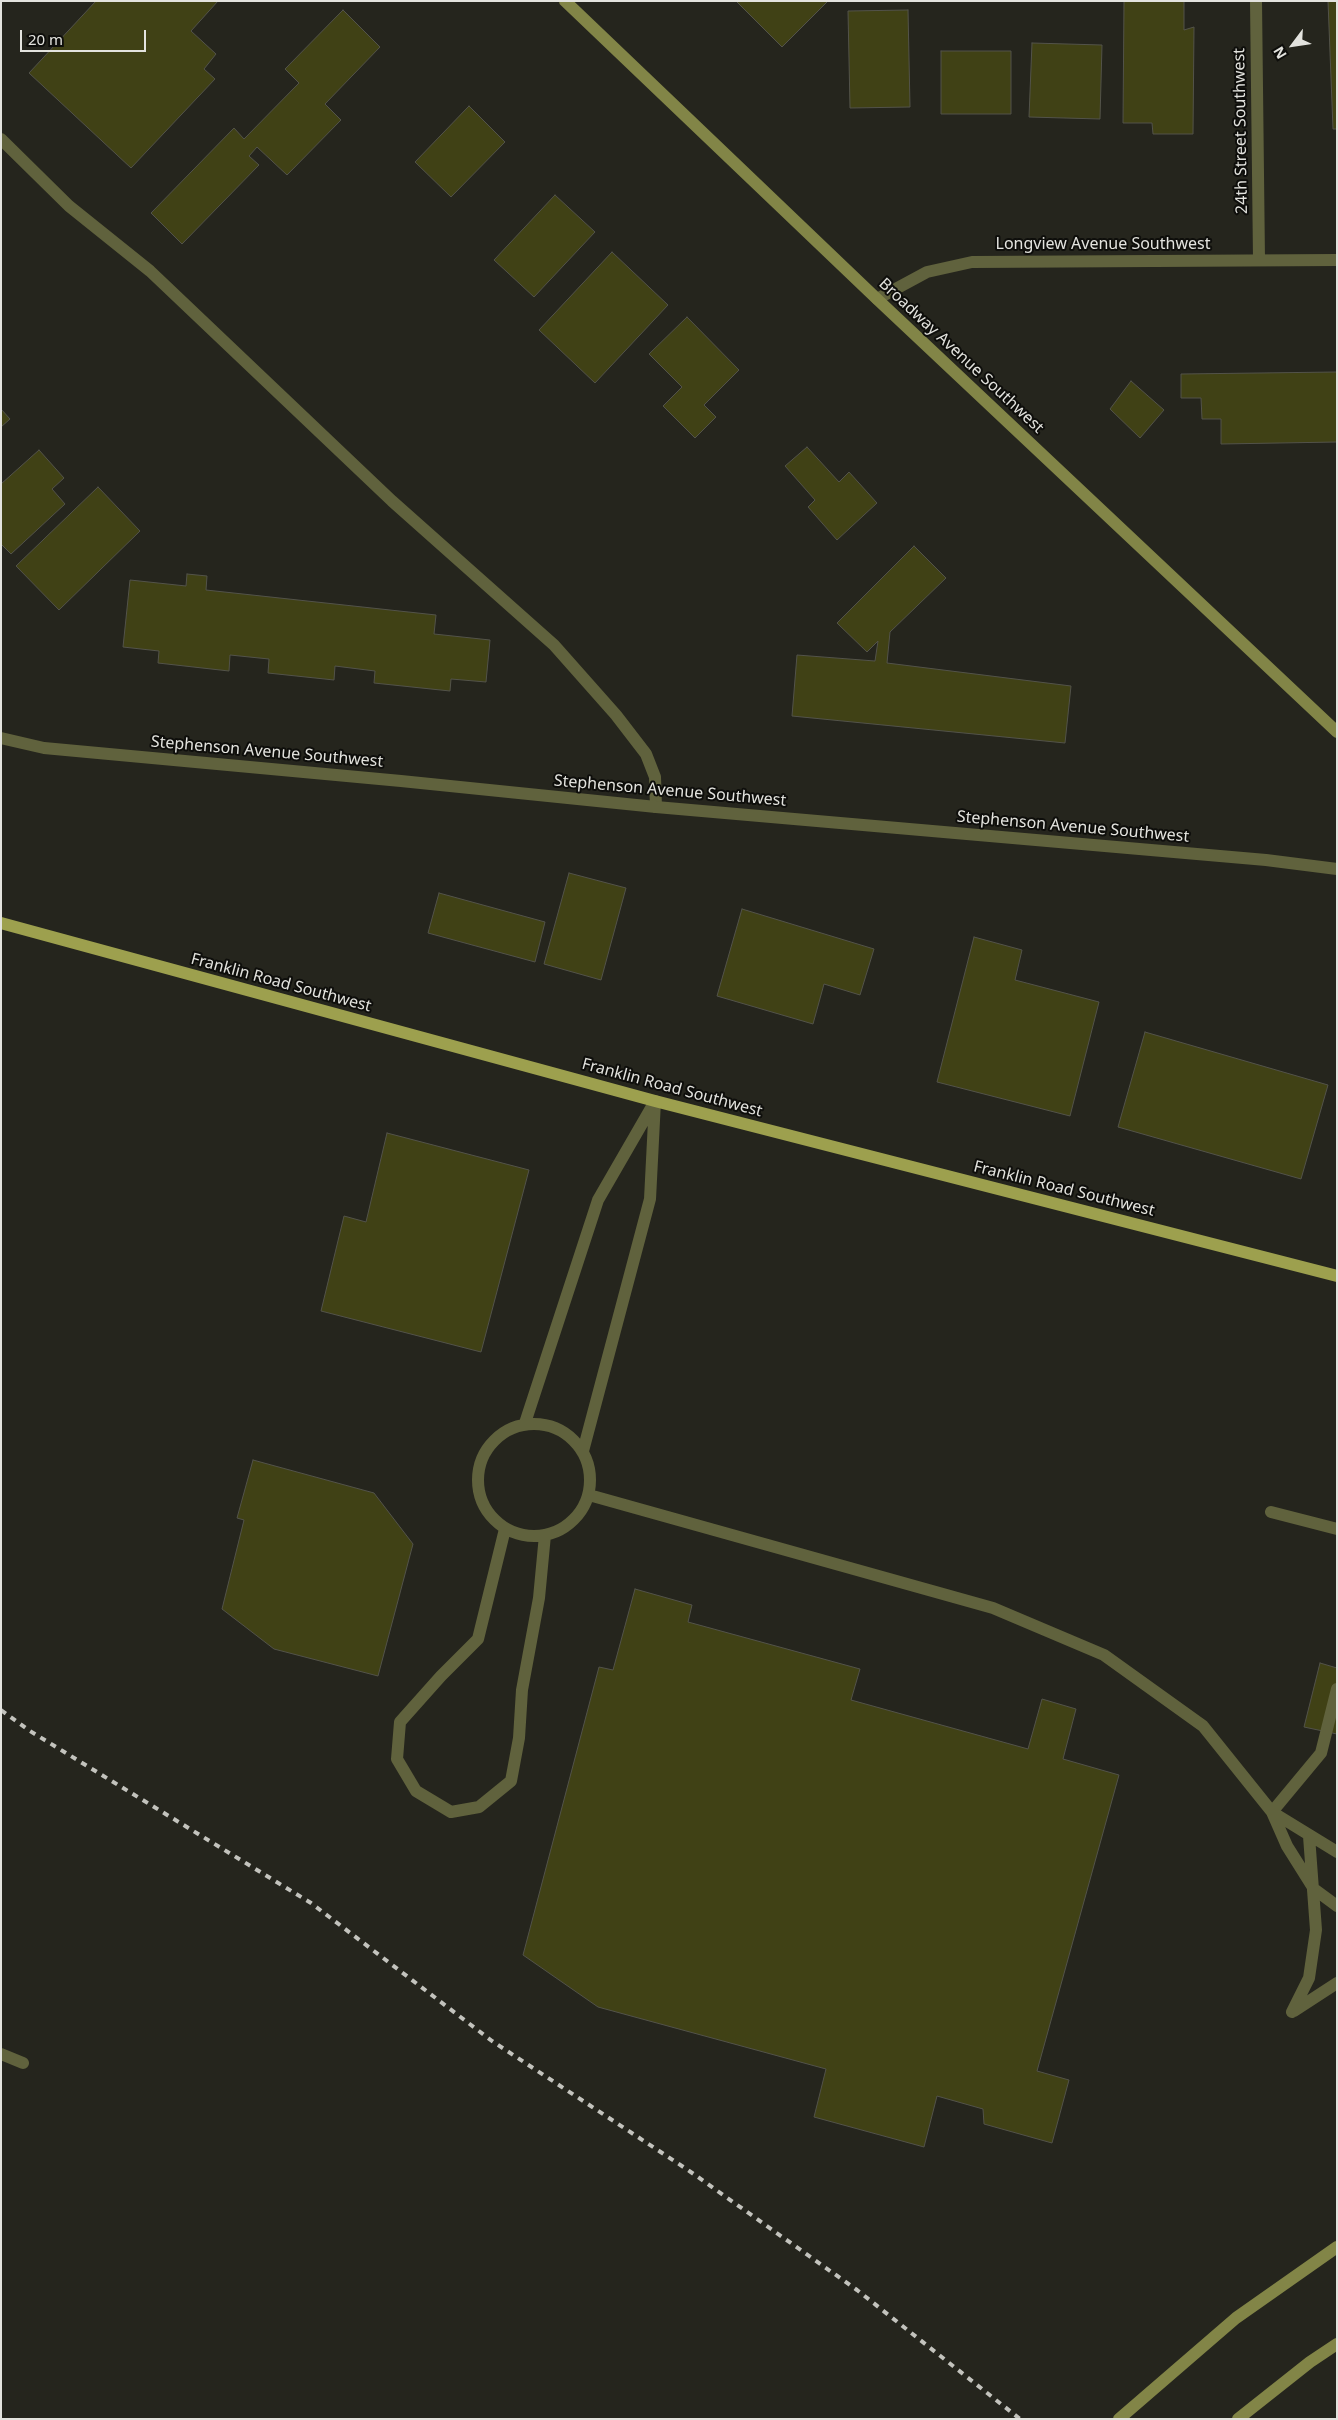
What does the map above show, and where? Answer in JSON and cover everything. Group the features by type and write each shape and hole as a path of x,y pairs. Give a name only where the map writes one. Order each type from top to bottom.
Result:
{"main road":[{"name":"Franklin Road Southwest","path":"1,924 656,1101 1337,1276"}],"street":[{"name":"Broadway Avenue Southwest","path":"565,1 877,299 1337,732"},
{"name":"24th Street Southwest","path":"1256,1 1259,260"},
{"path":"1,139 70,206 150,271 392,501 554,645 616,715 646,754 655,777 656,807"},
{"name":"Longview Avenue Southwest","path":"877,299 927,272 972,262 1337,260"},
{"name":"Stephenson Avenue Southwest","path":"1,738 44,748 656,807 1266,860 1337,868"},
{"path":"525,1424 598,1200 656,1101"},
{"path":"583,1451 650,1199 656,1101"},
{"path":"525,1424 548,1424 568,1434 583,1451 590,1472 589,1495 580,1514 565,1528 545,1535 525,1536 505,1529 488,1513 479,1492 478,1469 487,1448 504,1432 525,1424"},
{"path":"589,1495 993,1608 1104,1655 1203,1726 1272,1812 1286,1846 1314,1889 1337,1906"},
{"path":"1271,1512 1337,1529"},
{"path":"505,1529 478,1639 441,1676 400,1722 397,1759 416,1791 450,1812 479,1807 511,1781 519,1738 522,1690 539,1598 545,1535"},
{"path":"1272,1812 1321,1753 1337,1689"},
{"path":"1272,1812 1337,1852"},
{"path":"1309,1836 1316,1930 1309,1978 1292,2012 1337,1983"},
{"path":"1,2054 23,2063"},
{"path":"1119,2419 1236,2318 1337,2247"},
{"path":"1238,2419 1310,2362 1337,2344"}],"building":[{"path":"96,1 218,1 191,31 216,54 204,69 215,79 131,168 29,73"},
{"path":"736,1 827,1 827,2 782,47"},
{"path":"1124,1 1184,1 1184,30 1194,27 1193,134 1153,134 1152,123 1123,123"},
{"path":"1328,1 1337,1 1337,129 1333,129"},
{"path":"343,10 380,47 325,104 341,120 287,175 257,147 249,156 259,165 182,244 151,213 234,128 244,139 299,83 285,69"},
{"path":"908,10 910,107 850,108 848,11"},
{"path":"1032,43 1102,45 1100,119 1029,117"},
{"path":"941,51 1011,51 1011,114 941,114"},
{"path":"469,106 505,142 451,197 415,162"},
{"path":"555,195 595,232 534,297 494,260"},
{"path":"612,252 668,305 595,383 539,330"},
{"path":"687,317 739,370 704,405 716,417 695,438 663,406 682,387 649,354"},
{"path":"1337,372 1337,442 1221,444 1221,419 1202,419 1201,398 1181,398 1181,374"},
{"path":"1131,381 1164,410 1140,438 1110,409"},
{"path":"1,409 10,419 1,427"},
{"path":"807,447 839,482 849,472 877,503 837,540 808,507 815,500 785,466"},
{"path":"39,450 64,478 52,489 65,504 11,554 1,544 1,484"},
{"path":"98,487 140,531 59,610 16,566"},
{"path":"914,546 946,578 890,632 887,663 1071,686 1065,743 792,716 797,655 875,661 878,641 867,652 837,623"},
{"path":"187,574 207,576 206,590 436,615 434,634 490,640 486,682 451,679 450,691 374,683 375,671 335,666 334,680 268,673 269,659 230,655 229,671 158,663 159,651 123,647 130,580 186,586"},
{"path":"569,873 626,888 601,980 544,964"},
{"path":"439,893 545,922 535,962 428,933"},
{"path":"742,909 874,949 860,995 824,984 813,1024 717,996"},
{"path":"974,937 1022,950 1015,980 1099,1002 1070,1116 937,1082"},
{"path":"1145,1032 1328,1085 1301,1179 1118,1127"},
{"path":"387,1133 529,1170 481,1352 321,1311 344,1216 366,1222"},
{"path":"253,1460 374,1493 413,1544 378,1676 274,1649 222,1609 244,1520 237,1518"},
{"path":"635,1589 692,1605 688,1622 860,1669 851,1700 1028,1749 1042,1699 1076,1709 1063,1759 1119,1775 1037,2071 1069,2080 1052,2143 984,2124 983,2109 937,2096 924,2147 814,2117 826,2069 598,2007 523,1955 599,1667 613,1670"},
{"path":"1320,1663 1337,1668 1337,1734 1304,1727"}],"railway":[{"path":"1,1710 30,1731 311,1903 492,2041 688,2170 857,2290 1020,2419"}]}
